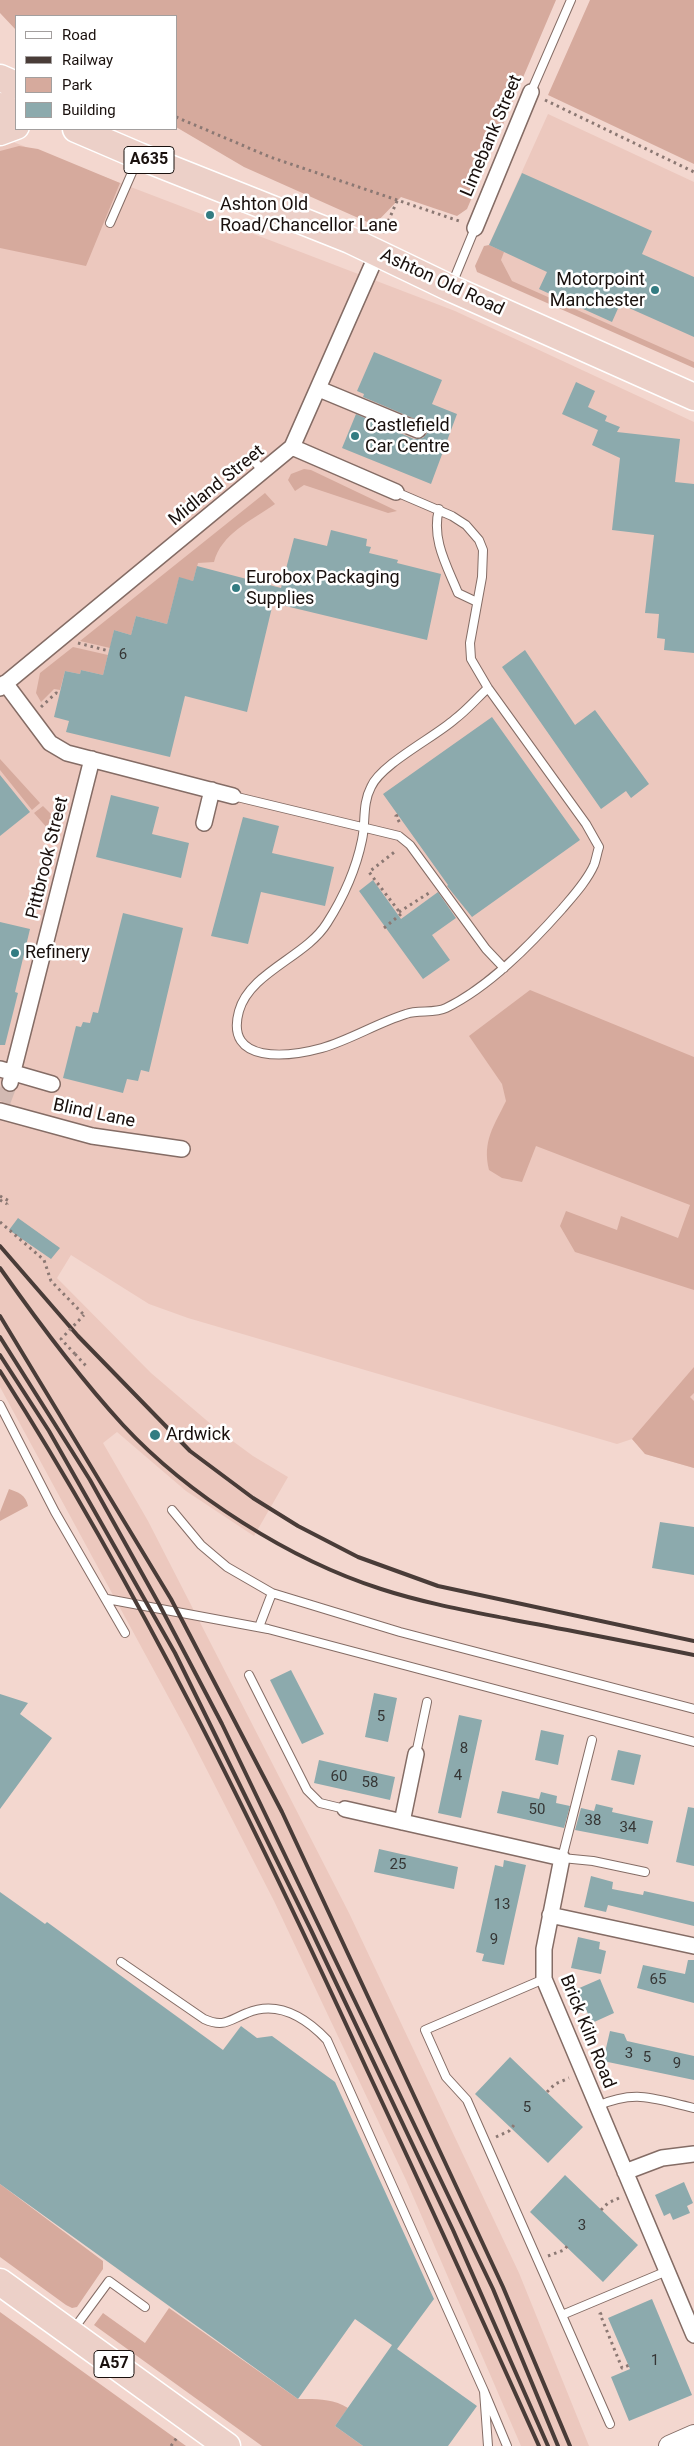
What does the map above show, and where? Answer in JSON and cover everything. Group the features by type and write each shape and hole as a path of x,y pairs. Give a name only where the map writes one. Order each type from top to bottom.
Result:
{"highway":[{"path":"0,78 15,85"},
{"path":"0,106 15,113"},
{"path":"0,132 15,126"},
{"name":"Ashton Old Road","path":"78,130 378,252 450,288 694,397"},
{"name":"A57","path":"0,2282 227,2446"}],"street":[{"name":"Limebank Street","path":"475,228 531,92"},
{"name":"Midland Street","path":"3,685 292,447 378,252"},
{"path":"319,389 418,430"},
{"path":"292,447 396,492"},
{"path":"3,685 50,743 66,753 233,796"},
{"name":"Pittbrook Street","path":"8,1075 92,759"},
{"path":"204,823 212,790"},
{"path":"8,1075 52,1084"},
{"name":"Blind Lane","path":"1,1108 92,1136 182,1149"},
{"path":"402,1822 416,1754"},
{"path":"345,1809 562,1858"},
{"name":"Brick Kiln Road","path":"562,1858 544,1949 544,1979 694,2335"},
{"path":"550,1915 694,1946"},
{"path":"625,2172 662,2158 694,2154"},
{"path":"669,2446 694,2436"}],"lane":[{"name":"Limebank Street","path":"531,92 571,0"},
{"path":"110,223 139,156"},
{"name":"Limebank Street","path":"450,288 475,228"},
{"path":"251,458 264,472"},
{"path":"396,492 439,509 466,525 479,540 483,550 470,643 471,659 488,688 586,824 598,847 594,866 576,892 533,941 504,968 444,1010 408,1012 322,1048 283,1054 256,1053 244,1045 235,1030 239,1009 246,993 270,972 300,951 323,930 347,888 363,839 364,811 371,785 383,772 455,719 488,688"},
{"path":"439,509 436,521 436,538 458,593 477,602"},
{"path":"233,796 399,836 410,845 486,949 504,968"},
{"path":"0,1405 55,1512 125,1634"},
{"path":"172,1510 201,1545 220,1562 272,1593 400,1632 694,1709"},
{"path":"259,1627 272,1593"},
{"path":"106,1599 259,1627 694,1742"},
{"path":"249,1676 307,1790 320,1803 345,1809"},
{"path":"416,1754 427,1702"},
{"path":"592,1740 562,1858 593,1861 645,1872"},
{"path":"121,1962 204,2020 223,2024 261,2008 273,2008 289,2012 327,2040 507,2446"},
{"path":"544,1979 426,2030 446,2077 467,2100 610,2424"},
{"path":"596,2106 617,2098 630,2096 694,2108"},
{"path":"562,2315 667,2271"},
{"path":"71,2333 109,2281 145,2307"},
{"path":"484,2391 488,2446"}],"path":[{"path":"531,92 694,172"},
{"path":"178,119 270,156 459,220 475,228"},
{"path":"378,252 384,230 398,199"},
{"path":"74,640 77,643 109,651"},
{"path":"39,709 56,693 59,694"},
{"path":"398,815 396,816 401,825"},
{"path":"384,928 401,914 368,872 400,848"},
{"path":"399,912 429,893"},
{"path":"0,1196 9,1201 7,1204 0,1200"},
{"path":"0,1222 44,1260 51,1282 84,1315 61,1339 87,1367"},
{"path":"547,2092 555,2084 582,2073"},
{"path":"485,2142 509,2131 514,2126"},
{"path":"601,2210 608,2204 633,2192"},
{"path":"538,2261 564,2250 569,2244"},
{"path":"608,2310 600,2314 622,2368 632,2364"},
{"path":"171,2446 179,2435"}],"shaded area":[{"path":"548,114 694,182 694,365 478,269"},
{"path":"0,137 455,311 694,422 694,1468 645,1454 632,1439 617,1444 188,1318 149,1304 71,1255 57,1278 151,1373 219,1431 253,1456 288,1477 254,1536 186,1491 117,1432 103,1443 148,1521 349,1913 519,2273 589,2446 521,2446 406,2180 274,1901 188,1733 0,1387"}],"green space":[{"path":"0,0 556,0 467,209 457,216 401,197 374,225 244,167 178,128 178,15 15,15 15,29 0,13"},
{"path":"590,0 694,0 694,164 548,95"},
{"path":"19,146 38,149 120,183 86,266 0,248 0,151"},
{"path":"489,245 504,252 501,260 512,281 694,362 694,368 477,272 475,266 484,246"},
{"path":"304,469 311,470 397,511 388,513 304,485 295,491 288,480 291,474"},
{"path":"265,493 275,504 238,528 223,543 214,562 198,563 193,581 179,578 167,624 136,616 131,635 114,630 110,648 80,641"},
{"path":"73,647 108,655 103,675 81,670 80,674 65,671 60,690 54,689 41,702 36,693 40,673"},
{"path":"0,759 40,803 32,810 0,770"},
{"path":"60,805 64,809 57,839 34,813 43,806 51,814"},
{"path":"530,990 694,1057 694,1290 575,1252 560,1226 566,1211 617,1230 621,1216 678,1238 690,1205 536,1146 522,1182 502,1178 489,1170 487,1160 488,1142 506,1101 502,1084 469,1036"},
{"path":"694,1367 694,1393 690,1397 694,1401 694,1468 645,1454 632,1439"},
{"path":"9,1489 23,1497 28,1506 0,1521 0,1512"},
{"path":"0,2184 103,2261 103,2269 77,2307 72,2308 66,2305 0,2257"},
{"path":"169,2308 298,2399 330,2401 348,2408 335,2426 363,2446 262,2446 94,2325 103,2313 145,2343"},
{"path":"0,2312 175,2438 186,2446 0,2446"}],"building":[{"path":"522,173 652,231 642,254 694,277 694,337 620,304 612,322 539,289 547,272 489,245"},
{"path":"374,352 442,380 432,404 457,414 431,484 342,448 356,414 414,439 423,438 427,433 426,425 422,422 363,397 364,394 357,391"},
{"path":"576,382 595,391 588,407 607,416 605,421 620,427 617,432 680,439 675,482 694,484 694,653 664,650 665,639 657,638 659,614 645,613 654,535 612,530 620,458 592,445 598,430 562,414"},
{"path":"331,530 367,539 366,546 371,547 369,553 398,560 397,563 441,574 427,640 273,603 247,712 185,696 170,757 66,732 69,721 54,717 65,671 80,674 81,670 103,675 114,630 131,635 136,616 167,624 179,577 193,581 197,566 281,588 294,538 327,546"},
{"path":"525,650 575,725 595,710 649,784 631,798 626,791 601,809 502,667"},
{"path":"492,717 580,840 472,917 447,886 383,794"},
{"path":"0,775 30,812 0,836"},
{"path":"111,795 159,807 152,834 189,843 181,878 96,857"},
{"path":"243,817 279,826 272,853 334,867 325,906 261,892 248,944 211,936"},
{"path":"373,880 401,919 438,892 456,918 432,935 450,960 423,979 359,891"},
{"path":"123,913 183,928 149,1072 141,1070 138,1081 127,1079 123,1093 63,1078 76,1026 81,1027 83,1022 90,1023 93,1012 98,1013"},
{"path":"0,922 30,929 15,992 18,993 5,1045 0,1045"},
{"path":"18,1218 60,1248 51,1259 9,1230"},
{"path":"660,1522 694,1527 694,1575 652,1568"},
{"path":"291,1670 324,1734 302,1744 270,1680"},
{"path":"374,1693 397,1698 388,1742 365,1737"},
{"path":"0,1694 28,1703 20,1714 52,1738 0,1809"},
{"path":"459,1715 482,1720 461,1818 438,1813"},
{"path":"541,1730 564,1735 558,1765 535,1760"},
{"path":"618,1750 641,1755 634,1785 611,1780"},
{"path":"319,1760 395,1777 390,1800 314,1783"},
{"path":"502,1791 539,1799 541,1792 557,1796 556,1803 570,1806 564,1828 497,1813"},
{"path":"596,1804 613,1808 612,1812 653,1821 648,1844 575,1830 581,1808 594,1811"},
{"path":"688,1807 694,1808 694,1866 676,1862"},
{"path":"379,1849 458,1867 454,1889 374,1872"},
{"path":"504,1860 526,1865 504,1965 482,1961 484,1954 476,1952 495,1865 503,1867"},
{"path":"591,1876 613,1882 612,1889 643,1895 644,1891 694,1902 694,1926 608,1905 606,1912 584,1907"},
{"path":"0,1892 45,1924 47,1922 223,2050 241,2026 257,2038 272,2036 335,2082 434,2299 397,2349 477,2406 448,2446 363,2446 335,2426 392,2345 355,2319 298,2399 0,2184"},
{"path":"578,1937 600,1942 599,1949 606,1951 601,1974 571,1968"},
{"path":"688,1960 694,1960 694,2003 637,1988 643,1965 685,1974"},
{"path":"600,1979 614,2013 592,2023 577,1989"},
{"path":"610,2031 624,2034 627,2041 694,2056 694,2080 603,2061"},
{"path":"510,2057 583,2127 548,2163 475,2094"},
{"path":"565,2175 638,2245 603,2282 530,2212"},
{"path":"684,2182 693,2203 687,2206 690,2213 673,2220 670,2213 664,2216 655,2195"},
{"path":"652,2299 692,2395 629,2421 611,2377 630,2369 608,2318"}],"tunnel":[{"path":"3,1102 10,1083"}],"railway":[{"path":"0,1246 78,1336 190,1451 253,1498 298,1526 358,1557 438,1586 694,1641"},
{"path":"0,1268 74,1368 123,1425 149,1451 209,1500 277,1543 311,1561 346,1576 381,1589 414,1598 480,1613 694,1655"},
{"path":"0,1316 171,1599 282,1812 503,2287 570,2446"},
{"path":"0,1337 90,1480 159,1604 222,1724 493,2289 558,2446"},
{"path":"0,1355 49,1431 175,1653 311,1930 453,2230 548,2446"},
{"path":"0,1371 102,1541 196,1715 241,1804 433,2212 539,2446"}],"place":[{"name":"Ashton Old Road/Chancellor Lane","path":"210,215"},
{"name":"Motorpoint Manchester","path":"655,290"},
{"name":"Castlefield Car Centre","path":"355,436"},
{"name":"Eurobox Packaging Supplies","path":"236,588"},
{"name":"Refinery","path":"15,953"},
{"name":"Ardwick","path":"155,1435"}]}
